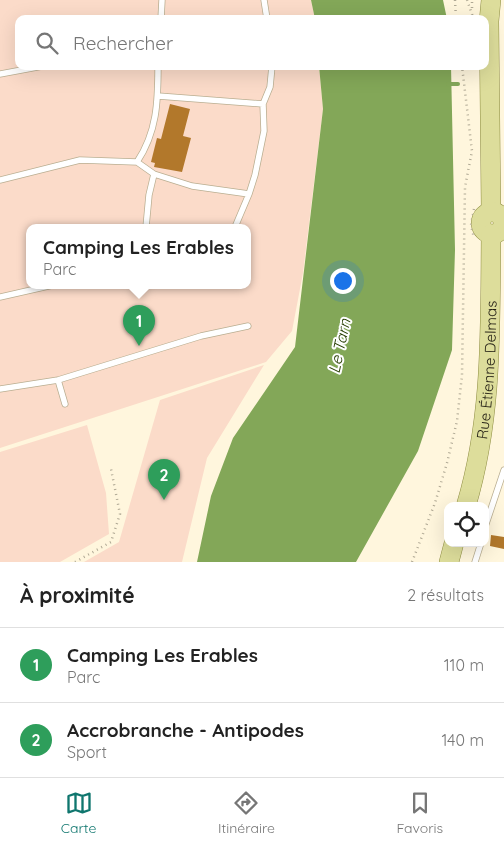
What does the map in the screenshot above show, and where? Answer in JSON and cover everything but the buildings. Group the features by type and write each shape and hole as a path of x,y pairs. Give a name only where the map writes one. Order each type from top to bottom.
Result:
{"main road":[{"name":"Rue Étienne Delmas","path":"484,15 491,0"},
{"name":"Rue Étienne Delmas","path":"467,502 476,472 484,428 499,221 488,70"},
{"path":"449,562 453,547"}],"lane":[{"path":"161,15 162,0"},
{"path":"264,0 266,15"},
{"path":"0,74 22,70"},
{"path":"137,162 148,145 158,96 158,70"},
{"path":"237,224 255,175 264,131 264,104 270,87 272,70"},
{"path":"158,96 264,104"},
{"path":"0,180 80,160 137,162 154,174 192,186 248,194"},
{"path":"146,224 149,195 154,174"},
{"path":"0,297 35,289"},
{"path":"0,389 58,380 201,336 248,326"},
{"path":"58,380 66,404"},
{"path":"489,515 504,470"},
{"path":"475,562 480,547"}],"path":[{"path":"455,0 456,15"},
{"path":"467,0 478,5"},
{"path":"472,0 478,5"},
{"path":"412,562 435,503 447,463 457,421 462,375 465,187 472,151 462,70"},
{"path":"75,562 110,542 120,514 111,470"}],"shaded area":[{"path":"0,0 311,0 314,15 15,15 15,70 319,70 323,109 303,273 292,331 266,362 0,448"},
{"path":"264,365 207,458 182,562 84,562 119,542 160,400"},
{"path":"87,425 106,493 109,534 60,562 0,562 0,452"}],"water":[{"path":"311,0 443,0 446,15 314,15"},
{"name":"Le Tarn","path":"319,70 451,70 455,250 452,350 418,451 356,562 197,562 211,496 233,438 295,347 323,109"}],"waterway":[{"path":"448,84 458,84"}],"place":[{"name":"Camping Les Erables","path":"139,346"},
{"name":"Accrobranche - Antipodes","path":"164,500"}]}
